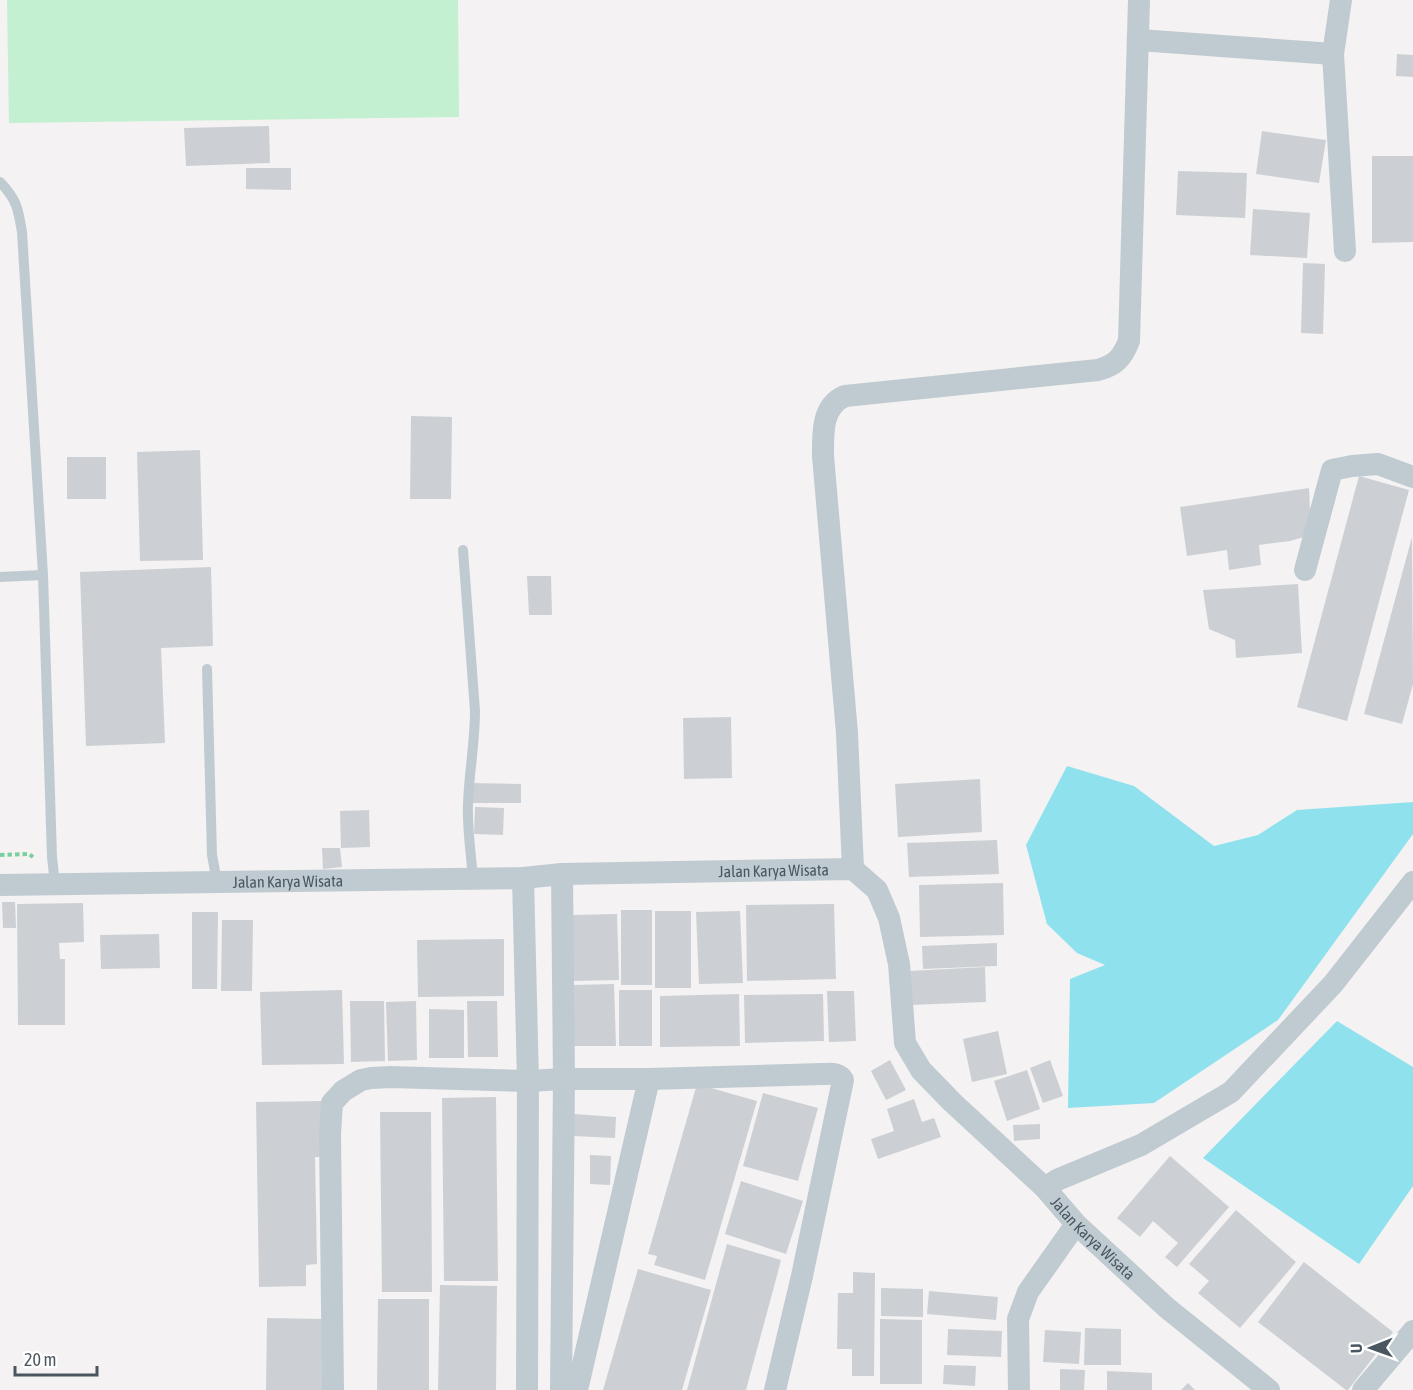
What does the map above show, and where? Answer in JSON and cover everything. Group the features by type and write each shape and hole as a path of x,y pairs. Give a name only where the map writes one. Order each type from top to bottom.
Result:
{"street":[{"path":"853,870 847,733 823,456 826,418 834,402 845,396 1098,370 1114,364 1121,357 1129,341 1139,0"},
{"path":"1341,0 1333,54 1345,251"},
{"path":"1139,40 1333,54"},
{"path":"1305,570 1332,471 1352,466 1378,464 1413,477"},
{"name":"Jalan Karya Wisata","path":"0,885 524,878 562,874 853,870 877,890 889,918 899,964 905,1043 921,1070 936,1087 1045,1188 1077,1224 1167,1308 1269,1390"},
{"path":"561,1390 564,1079 562,874"},
{"path":"524,878 528,1081 527,1390"},
{"path":"1045,1188 1058,1180 1140,1145 1231,1092 1334,984 1413,882"},
{"path":"333,1390 330,1134 332,1103 343,1091 361,1080 391,1077 528,1081 838,1074 843,1084 775,1390"},
{"path":"577,1390 649,1079"},
{"path":"1019,1390 1018,1319 1028,1292 1077,1224"},
{"path":"1363,1390 1413,1331"}],"lane":[{"path":"0,182 13,195 22,232 43,575 55,884"},
{"path":"463,550 475,711 468,807 473,878"},
{"path":"0,577 43,575"},
{"path":"207,669 212,855 217,882"}],"green space":[{"path":"7,0 458,0 459,117 9,123"}],"water":[{"path":"1067,766 1134,786 1214,846 1258,835 1297,810 1413,802 1413,834 1278,1020 1154,1103 1068,1108 1070,979 1105,965 1077,953 1047,924 1026,845"},
{"path":"1337,1021 1413,1067 1413,1186 1359,1264 1203,1158"}],"building":[{"path":"1397,54 1413,55 1413,77 1396,76"},
{"path":"269,126 270,163 186,166 184,128"},
{"path":"1262,131 1326,140 1319,183 1256,174"},
{"path":"1372,156 1413,156 1413,242 1372,243"},
{"path":"246,168 291,168 291,190 246,189"},
{"path":"1178,171 1247,173 1245,218 1176,215"},
{"path":"1253,209 1310,213 1307,258 1250,255"},
{"path":"1303,263 1325,264 1323,334 1301,333"},
{"path":"411,416 452,417 451,499 410,499"},
{"path":"200,450 203,560 140,561 137,452"},
{"path":"67,457 106,457 106,499 67,499"},
{"path":"1359,476 1409,490 1347,721 1297,707"},
{"path":"1309,488 1311,535 1290,541 1259,545 1261,565 1229,570 1227,550 1187,556 1180,507"},
{"path":"1412,537 1413,684 1402,724 1364,714"},
{"path":"211,567 213,646 161,648 165,743 86,746 80,572"},
{"path":"527,576 551,576 552,615 529,615"},
{"path":"1298,584 1302,653 1236,658 1235,640 1209,629 1203,590"},
{"path":"731,717 732,778 684,779 683,718"},
{"path":"980,779 982,832 898,837 895,784"},
{"path":"470,783 521,784 521,803 470,803"},
{"path":"475,807 504,808 503,835 474,834"},
{"path":"369,810 370,847 341,848 340,811"},
{"path":"997,840 999,874 909,877 907,843"},
{"path":"322,848 340,848 342,867 323,869"},
{"path":"1003,883 1004,935 920,937 919,885"},
{"path":"2,902 15,902 16,928 3,928"},
{"path":"83,903 84,942 59,943 60,959 65,959 65,1025 18,1025 17,904"},
{"path":"834,904 836,979 747,981 746,905"},
{"path":"621,910 652,910 652,985 621,985"},
{"path":"655,911 691,911 691,988 655,988"},
{"path":"740,911 743,983 699,984 696,912"},
{"path":"192,912 218,912 217,989 192,989"},
{"path":"617,914 619,980 573,981 571,915"},
{"path":"222,920 253,920 252,991 221,991"},
{"path":"159,934 160,968 101,969 100,935"},
{"path":"504,939 504,996 418,997 417,940"},
{"path":"997,943 997,966 923,969 922,946"},
{"path":"985,967 986,1002 910,1005 909,971"},
{"path":"614,984 616,1046 574,1046 573,985"},
{"path":"342,990 344,1064 262,1065 260,992"},
{"path":"619,990 652,990 652,1046 619,1046"},
{"path":"827,991 854,991 856,1041 829,1042"},
{"path":"739,994 740,1046 660,1047 660,996"},
{"path":"823,994 824,1041 745,1043 744,995"},
{"path":"350,1001 384,1001 385,1061 351,1062"},
{"path":"416,1001 417,1060 388,1061 386,1002"},
{"path":"467,1001 497,1001 498,1057 468,1057"},
{"path":"429,1009 464,1010 464,1058 429,1058"},
{"path":"998,1031 1007,1074 972,1082 963,1039"},
{"path":"890,1060 906,1090 886,1100 871,1071"},
{"path":"1050,1060 1063,1096 1043,1103 1030,1068"},
{"path":"1027,1070 1040,1109 1007,1121 994,1081"},
{"path":"697,1084 757,1101 705,1280 654,1265 657,1256 648,1254"},
{"path":"763,1093 818,1108 798,1181 743,1166"},
{"path":"496,1097 498,1281 444,1281 442,1098"},
{"path":"914,1099 922,1122 934,1118 941,1137 878,1159 871,1139 894,1131 887,1109"},
{"path":"324,1101 325,1157 315,1157 317,1264 306,1265 306,1286 259,1287 256,1102"},
{"path":"380,1112 431,1112 432,1292 382,1292"},
{"path":"574,1114 616,1117 615,1138 573,1136"},
{"path":"1040,1124 1040,1139 1014,1141 1013,1125"},
{"path":"590,1155 611,1156 610,1185 590,1184"},
{"path":"1170,1156 1229,1207 1177,1267 1165,1257 1178,1243 1153,1221 1140,1237 1117,1218"},
{"path":"741,1181 803,1201 786,1254 725,1234"},
{"path":"1236,1210 1296,1262 1240,1328 1198,1293 1209,1281 1189,1264"},
{"path":"727,1244 781,1260 746,1390 687,1390"},
{"path":"1304,1262 1393,1332 1348,1390 1258,1322"},
{"path":"638,1269 711,1290 682,1390 603,1390"},
{"path":"853,1272 875,1273 874,1376 852,1376 852,1349 837,1349 838,1293 853,1293"},
{"path":"440,1285 497,1286 496,1390 438,1390"},
{"path":"881,1288 923,1289 923,1317 881,1316"},
{"path":"929,1291 998,1297 996,1320 927,1314"},
{"path":"378,1299 429,1299 429,1390 377,1390"},
{"path":"267,1318 325,1319 324,1390 266,1390"},
{"path":"880,1319 922,1320 922,1384 880,1384"},
{"path":"1085,1328 1121,1329 1121,1365 1084,1365"},
{"path":"948,1329 1002,1331 1001,1357 947,1355"},
{"path":"1045,1330 1081,1332 1079,1364 1043,1362"},
{"path":"944,1365 976,1366 975,1386 943,1384"},
{"path":"1060,1369 1085,1370 1084,1390 1060,1390"},
{"path":"1107,1371 1152,1373 1152,1390 1107,1390"},
{"path":"1188,1383 1195,1390 1181,1390"}]}
